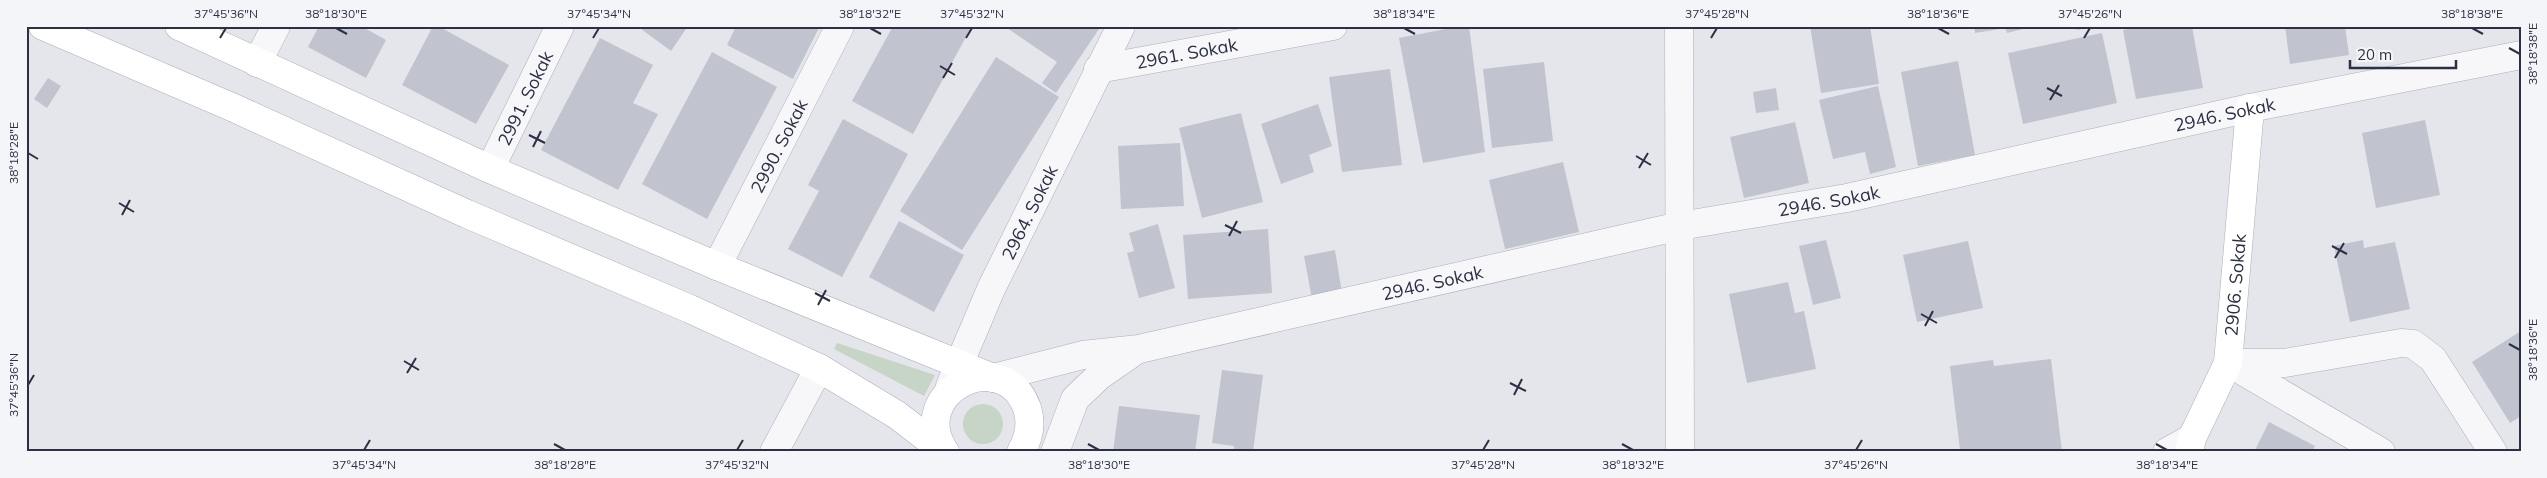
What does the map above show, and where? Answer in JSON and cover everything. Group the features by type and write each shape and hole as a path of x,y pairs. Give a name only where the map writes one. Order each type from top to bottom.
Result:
{"main road":[{"path":"43,26 234,108 467,214 690,309 819,368 896,415 945,451"},
{"path":"179,26 490,170 717,266 1005,383 1020,395 1028,413 1032,439 1028,439 1021,452"},
{"name":"2906. Sokak","path":"2190,445 2228,363 2250,108"},
{"path":"945,451 938,438 936,426 937,412 943,400 956,386 967,380 993,378"}],"street":[{"path":"257,63 276,26"},
{"name":"2991. Sokak","path":"490,170 560,26"},
{"name":"2990. Sokak","path":"717,266 840,26"},
{"name":"2964. Sokak","path":"943,400 960,365 991,289 1120,26"},
{"name":"2961. Sokak","path":"1098,69 1334,26"},
{"path":"1679,26 1680,452"},
{"name":"2946. Sokak","path":"1138,349 1680,226 1847,198 2250,108 2521,55"},
{"path":"2228,363 2285,363 2401,344 2413,344 2433,359 2493,452"},
{"path":"993,378 1083,354 1138,349"},
{"path":"1032,439 1099,376 1138,349"},
{"path":"2228,363 2382,452"},
{"path":"774,452 819,368"},
{"path":"1054,452 1075,399"},
{"path":"2167,452 2190,445"}],"green space":[{"path":"837,343 935,375 924,396 834,349"},
{"path":"987,404 994,407 1000,413 1003,424 1002,432 994,441 987,444 979,444 972,441 964,432 963,420 966,413 975,405"}],"building":[{"path":"319,26 361,26 386,40 366,78 308,47"},
{"path":"433,26 438,26 509,65 476,124 402,85"},
{"path":"637,26 688,26 671,51"},
{"path":"736,26 820,26 793,79 727,45"},
{"path":"893,26 972,26 913,134 852,101"},
{"path":"1004,26 1101,26 1056,93 1042,83 1057,62"},
{"path":"1469,26 1485,152 1423,163 1399,38"},
{"path":"1810,26 1870,26 1879,84 1821,93"},
{"path":"1974,26 2000,26 2000,29 1975,33"},
{"path":"2005,26 2031,26 2031,27 2007,33"},
{"path":"2076,26 2092,26 2092,27 2077,30"},
{"path":"2143,26 2192,26 2203,88 2136,99 2123,30"},
{"path":"2285,26 2345,26 2349,55 2290,64"},
{"path":"2102,33 2117,103 2023,124 2008,53"},
{"path":"600,38 653,65 633,103 658,114 618,190 541,150"},
{"path":"712,52 777,87 707,219 642,184"},
{"path":"996,57 1059,97 962,250 900,211"},
{"path":"1958,61 1975,155 1918,166 1901,72"},
{"path":"1544,62 1553,141 1492,148 1483,69"},
{"path":"1390,69 1402,165 1342,172 1329,77"},
{"path":"48,78 61,86 47,108 34,99"},
{"path":"1878,86 1896,167 1870,174 1865,152 1833,159 1819,100"},
{"path":"1776,88 1779,110 1756,113 1753,92"},
{"path":"1318,104 1332,146 1309,155 1314,172 1281,184 1261,124"},
{"path":"1241,113 1263,202 1202,218 1179,128"},
{"path":"843,119 908,154 842,277 788,249 819,191 808,185"},
{"path":"2425,120 2440,195 2376,208 2362,133"},
{"path":"1795,122 1809,183 1744,198 1730,137"},
{"path":"1180,143 1184,206 1121,209 1118,146"},
{"path":"1563,162 1579,232 1505,249 1489,180"},
{"path":"899,221 964,255 934,312 869,277"},
{"path":"1158,224 1175,288 1139,298 1127,253 1134,251 1129,233"},
{"path":"1268,229 1272,293 1188,299 1183,235"},
{"path":"1826,240 1841,298 1813,305 1799,246"},
{"path":"2363,240 2364,248 2395,242 2410,309 2350,322 2334,246"},
{"path":"1968,241 1983,308 1917,322 1903,255"},
{"path":"1335,250 1342,293 1312,299 1304,256"},
{"path":"1788,282 1795,313 1804,311 1816,369 1747,383 1729,294"},
{"path":"2521,331 2521,416 2510,423 2472,362"},
{"path":"2051,359 2062,452 1954,452 1960,450 1950,366 1993,360 1994,366"},
{"path":"1222,370 1263,375 1253,452 1233,452 1234,446 1212,443"},
{"path":"1119,406 1200,415 1195,452 1113,452"},
{"path":"2269,422 2315,446 2312,452 2254,452"}]}
